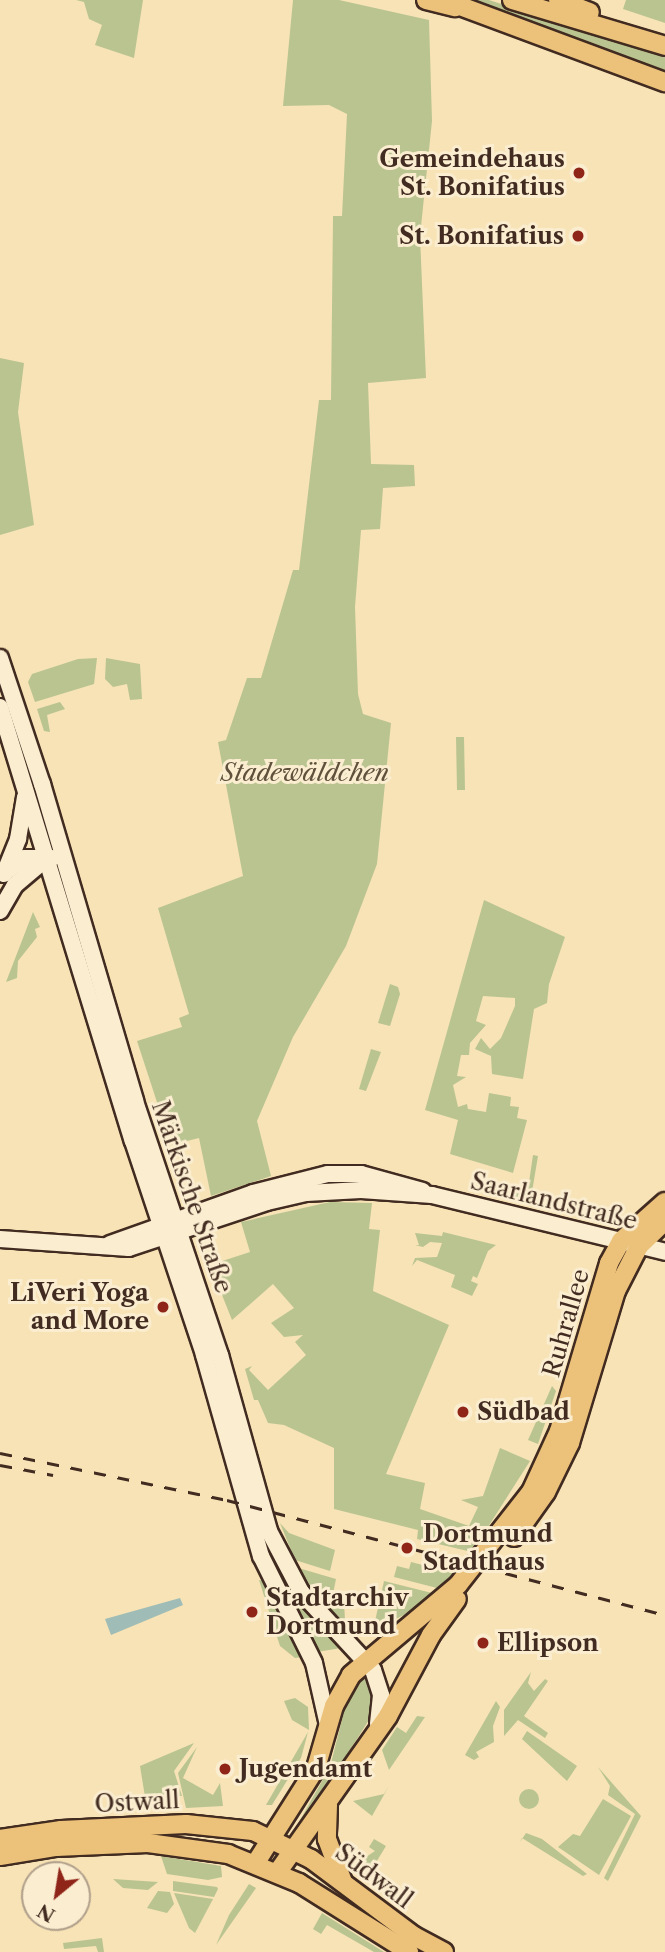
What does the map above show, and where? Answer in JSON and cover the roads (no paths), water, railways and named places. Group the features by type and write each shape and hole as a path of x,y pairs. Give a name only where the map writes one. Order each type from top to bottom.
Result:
{"main road":[{"path":"426,0 482,13"},
{"path":"444,0 665,82"},
{"path":"512,0 665,46"},
{"path":"558,0 626,34"},
{"name":"Märkische Straße","path":"0,658 53,857 115,1039 261,1556 314,1662 328,1729"},
{"name":"Märkische Straße","path":"0,707 24,788 53,857"},
{"path":"2,878 25,810 24,788"},
{"path":"2,878 24,858 53,857"},
{"path":"0,911 15,885 53,857"},
{"path":"346,1190 353,1173"},
{"name":"Saarlandstraße","path":"169,1227 297,1180 353,1173 411,1185 432,1195"},
{"name":"Saarlandstraße","path":"169,1227 295,1195 346,1190 432,1195 665,1252"},
{"name":"Ruhrallee","path":"255,1864 274,1839 317,1768 343,1686 365,1659 458,1585 495,1544 531,1492 559,1431 599,1286 621,1241 665,1202"},
{"name":"Ruhrallee","path":"277,1873 297,1850 378,1724 388,1716 445,1614 526,1521 555,1475 570,1443 616,1291 639,1246 665,1221"},
{"path":"0,1239 102,1249 136,1246 169,1227"},
{"name":"Märkische Straße","path":"169,1227 220,1355 277,1552 301,1592 365,1659 382,1695 378,1724"},
{"path":"328,1804 327,1839 345,1885"},
{"name":"Ostwall","path":"0,1839 61,1830 204,1823 274,1839"},
{"name":"Südwall","path":"274,1839 297,1850 414,1936 444,1952"},
{"name":"Ostwall","path":"0,1856 56,1847 153,1843 220,1852 255,1864"},
{"name":"Südwall","path":"255,1864 277,1873 409,1952"}],"water":[{"path":"180,1598 183,1605 111,1635 105,1619"}],"railway":[{"path":"0,1453 227,1500 665,1615"},
{"path":"0,1465 53,1475"}],"place":[{"name":"Gemeindehaus St. Bonifatius","path":"579,173"},
{"name":"St. Bonifatius","path":"578,236"},
{"name":"LiVeri Yoga and More","path":"163,1307"},
{"name":"Südbad","path":"463,1412"},
{"name":"Dortmund Stadthaus","path":"407,1548"},
{"name":"Stadtarchiv Dortmund","path":"252,1612"},
{"name":"Ellipson","path":"483,1643"},
{"name":"Jugendamt","path":"225,1769"}],"park label":[{"name":"Stadewäldchen","path":"305,773"}]}
